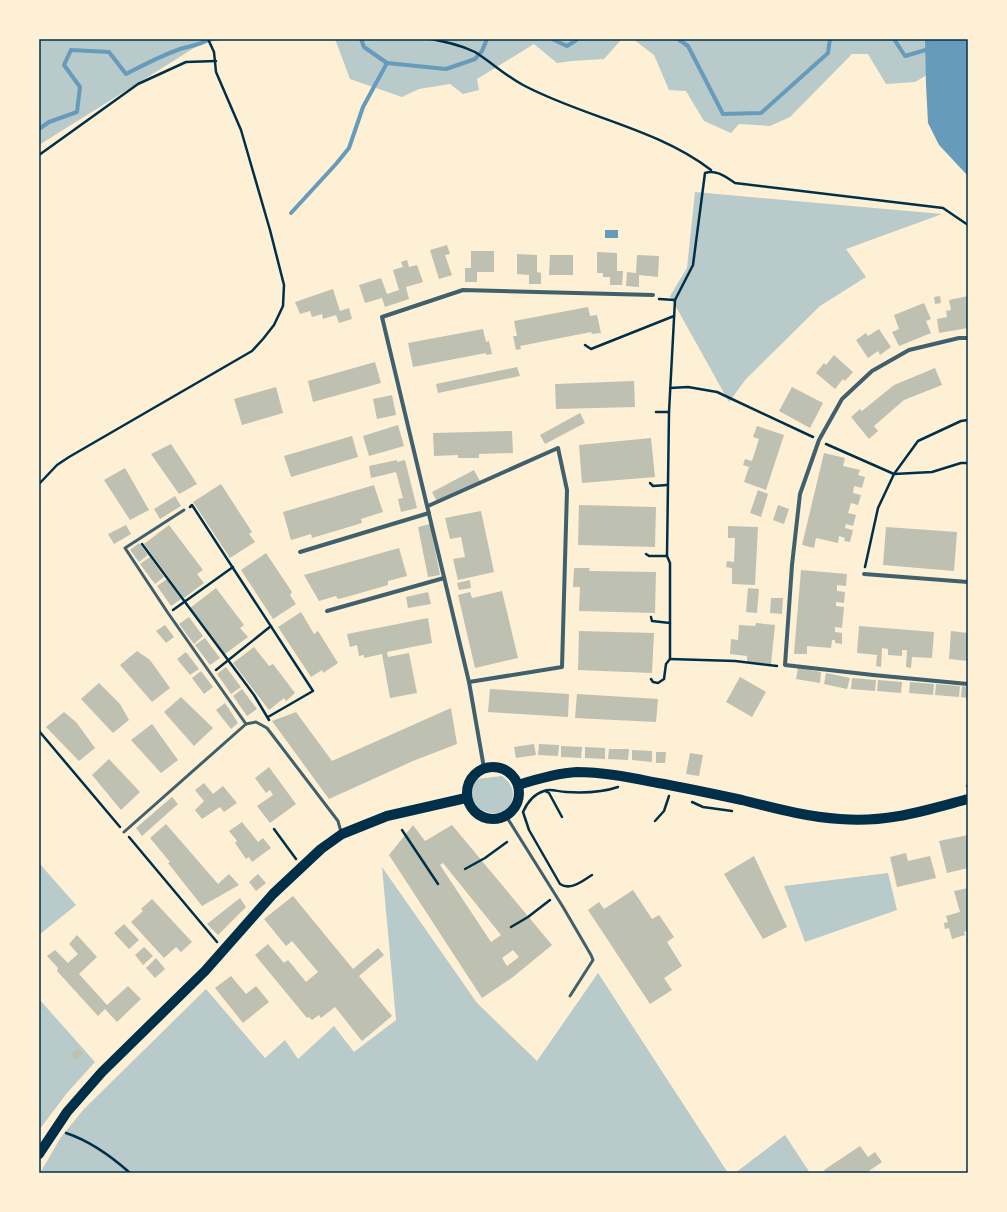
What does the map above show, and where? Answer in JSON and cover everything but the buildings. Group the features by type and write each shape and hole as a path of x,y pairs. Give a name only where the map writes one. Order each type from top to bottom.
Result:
{"main road":[{"path":"493,766 509,772 518,785 519,794 517,803 513,810 506,816 496,819 486,819 477,814 470,807 466,798 466,788 470,779 476,772 484,768 493,766"},
{"path":"518,785 540,778 577,772 620,776 789,811 840,819 881,820 904,816 968,799"},
{"path":"39,1154 67,1112 102,1072 199,977 289,878 321,849 342,834 387,816 466,798"}],"street":[{"path":"484,768 469,682 382,317 463,290 653,295"},
{"path":"968,338 959,338 909,350 872,371 842,399 819,440 800,494 792,565 785,665 968,684"},
{"path":"428,506 558,448 567,490 562,667 469,682"},
{"path":"300,552 429,514"},
{"path":"864,574 968,582"},
{"path":"327,611 444,578"}],"lane":[{"path":"184,510 124,548 246,724"},
{"path":"124,832 246,724 256,722 267,728 272,734 338,821 342,834"},
{"path":"506,816 593,960 570,996"}],"path":[{"path":"39,484 57,464 252,351 274,325 283,306 284,285 270,230 241,130 216,72 214,52 208,39"},
{"path":"431,39 460,45 487,60 522,84 574,107 677,148 711,171 719,173 735,184 943,208 968,225"},
{"path":"39,154 138,84 186,62 216,61"},
{"path":"651,679 653,682 658,683 664,679 666,664 670,659 670,563 667,556 667,485 675,300 693,266 705,173 711,171"},
{"path":"653,295 656,299 675,300"},
{"path":"585,344 591,348 674,316"},
{"path":"670,388 688,387 717,392 894,474 932,472 961,463 968,463"},
{"path":"656,412 669,412"},
{"path":"864,574 878,508 894,474 918,441 961,421 968,420"},
{"path":"650,483 653,486 667,485"},
{"path":"184,510 192,505 313,691 268,717 256,722"},
{"path":"138,539 254,695 272,724"},
{"path":"646,554 649,556 667,556"},
{"path":"168,613 233,566"},
{"path":"651,617 652,621 670,622"},
{"path":"211,674 271,626"},
{"path":"670,659 734,661 774,666 785,665"},
{"path":"39,732 225,949"},
{"path":"592,876 576,885 568,887 560,884 529,830 523,812 530,800 544,791 606,791 622,786"},
{"path":"655,821 664,811 672,786"},
{"path":"544,791 549,793 562,817"},
{"path":"690,801 703,807 734,811"},
{"path":"274,829 296,858"},
{"path":"402,830 438,884"},
{"path":"465,869 485,858 507,842"},
{"path":"511,927 528,917 555,896"},
{"path":"56,1128 62,1132 78,1136 104,1152 130,1173"}],"shaded area":[{"path":"39,39 228,39 202,43 39,145"},
{"path":"335,39 633,39 621,40 604,59 557,63 534,44 477,79 479,90 463,94 450,84 419,89 402,97 350,79"},
{"path":"633,39 968,39 968,51 915,82 886,84 868,54 852,54 790,117 770,126 739,124 731,133 704,121 686,91 669,90 654,55"},
{"path":"695,192 942,214 846,249 866,277 820,306 746,379 729,402 670,296 687,268"},
{"path":"502,776 512,789 513,794 510,805 504,811 495,813 486,812 478,808 473,800 472,791 477,779"},
{"path":"39,863 76,905 39,935"},
{"path":"382,867 477,1003 537,1061 598,973 728,1173 40,1173 61,1137 84,1109 206,989 265,1058 285,1040 298,1059 334,1026 354,1052 396,1020"},
{"path":"888,873 897,910 805,942 784,886"},
{"path":"39,999 95,1062 67,1093 39,1130"},
{"path":"785,1135 810,1173 735,1173"}],"water":[{"path":"925,39 968,39 968,176 939,145 928,123"},
{"path":"605,230 618,230 618,238 605,238"}],"waterway":[{"path":"39,129 49,122 77,112 80,87 64,65 71,50 109,52 126,74 180,49 199,44 210,39"},
{"path":"361,39 364,47 387,63 446,69 475,59 482,51 487,39"},
{"path":"552,39 567,46 578,39"},
{"path":"678,39 688,46 723,114 761,113 828,53 830,39"},
{"path":"894,39 905,56 929,49"},
{"path":"291,213 349,148 363,107 387,63"}]}
